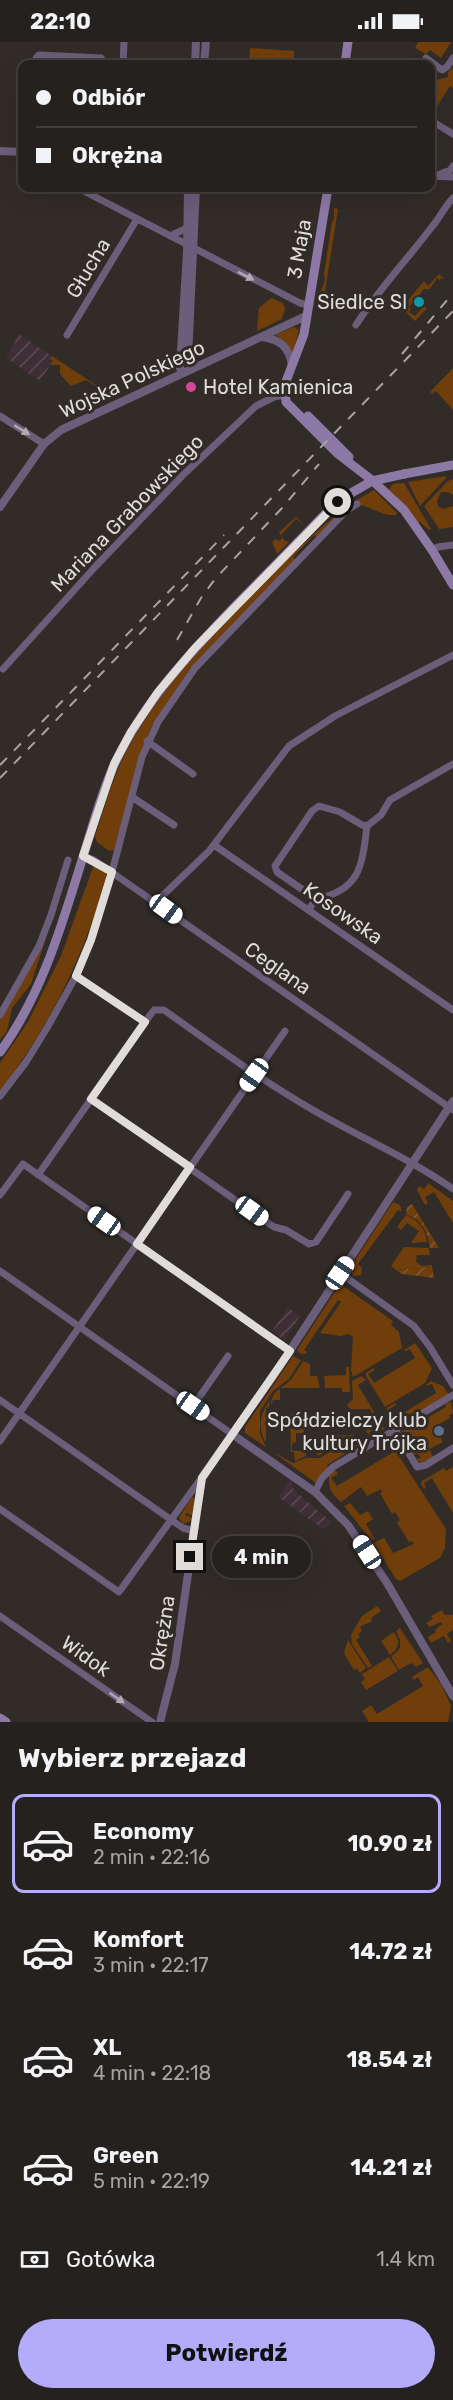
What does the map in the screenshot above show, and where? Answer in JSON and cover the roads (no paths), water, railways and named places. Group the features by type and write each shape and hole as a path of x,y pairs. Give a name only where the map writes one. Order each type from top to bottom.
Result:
{"main road":[{"path":"346,60 348,42"},
{"name":"3 Maja","path":"285,395 285,384 302,344 327,192"},
{"path":"285,395 342,449 360,470 404,510 453,585"},
{"path":"0,1052 20,1023 42,979 59,934 114,764 131,732 158,692 203,639 328,511 346,496 372,482 453,465"},
{"path":"0,1718 6,1722"}],"street":[{"path":"123,60 124,42"},
{"path":"195,60 196,42"},
{"path":"204,60 206,42"},
{"path":"36,60 39,55 101,58 103,60"},
{"path":"435,65 442,70 453,58"},
{"path":"435,123 453,134"},
{"path":"0,151 18,154"},
{"path":"435,175 450,170 453,166"},
{"path":"435,176 453,177"},
{"path":"86,192 207,256 308,305"},
{"path":"188,192 187,228 193,276"},
{"path":"192,368 188,357 188,293 195,192"},
{"path":"356,325 370,302 433,226 446,204 453,198"},
{"name":"Głucha","path":"67,335 137,219"},
{"path":"170,236 187,228"},
{"path":"182,373 180,368 188,293 197,261 207,256"},
{"name":"Wojska Polskiego","path":"0,507 44,444 61,430 306,316"},
{"path":"261,337 281,342 287,348 292,365"},
{"name":"Mariana Grabowskiego","path":"3,669 95,567 183,475 256,406 274,397 285,395"},
{"path":"0,416 44,444"},
{"path":"0,1096 42,1036 76,976 91,940 112,872 147,741 158,722 195,668 347,510 357,504"},
{"path":"432,550 453,545"},
{"path":"156,902 190,872 214,845 281,755 296,741 334,716 453,656"},
{"path":"147,741 193,774"},
{"path":"309,909 316,899 326,897 357,876 362,864 367,826 381,815 390,800 453,764"},
{"path":"132,797 174,825"},
{"path":"316,899 277,872 275,866 312,811 319,806 331,808 367,826"},
{"name":"Kosowska","path":"214,845 453,1010"},
{"name":"Ceglana","path":"83,856 112,872 452,1106"},
{"path":"0,1015 39,946 68,860"},
{"path":"76,976 145,1022"},
{"path":"38,1175 154,1010 164,1010 254,1075 316,1112 412,1162 453,1189"},
{"path":"0,1441 285,1031"},
{"path":"91,1099 274,1227 286,1230 309,1244 316,1242 348,1194"},
{"path":"0,1509 119,1592 290,1351 412,1162 452,1106"},
{"path":"0,1195 23,1164 290,1351"},
{"path":"0,1272 315,1492 360,1541 452,1693"},
{"path":"340,1273 414,1326 453,1385"},
{"path":"193,1406 228,1356"},
{"path":"315,1492 322,1478 333,1467 453,1395"},
{"path":"0,1400 183,1528 194,1531"},
{"path":"395,1430 417,1467 453,1448"},
{"name":"Okrężna","path":"160,1722 175,1664 202,1478"},
{"name":"Widok","path":"0,1617 152,1722"}],"railway":[{"path":"402,354 453,293"},
{"path":"0,778 453,311"},
{"path":"177,640 201,598 215,579 283,507 319,464"},
{"path":"0,765 224,535"}],"place":[{"name":"Siedlce Sl","path":"419,302"},
{"name":"Hotel Kamienica","path":"191,387"},
{"name":"Spółdzielczy klub kultury Trójka","path":"439,1431"}]}
